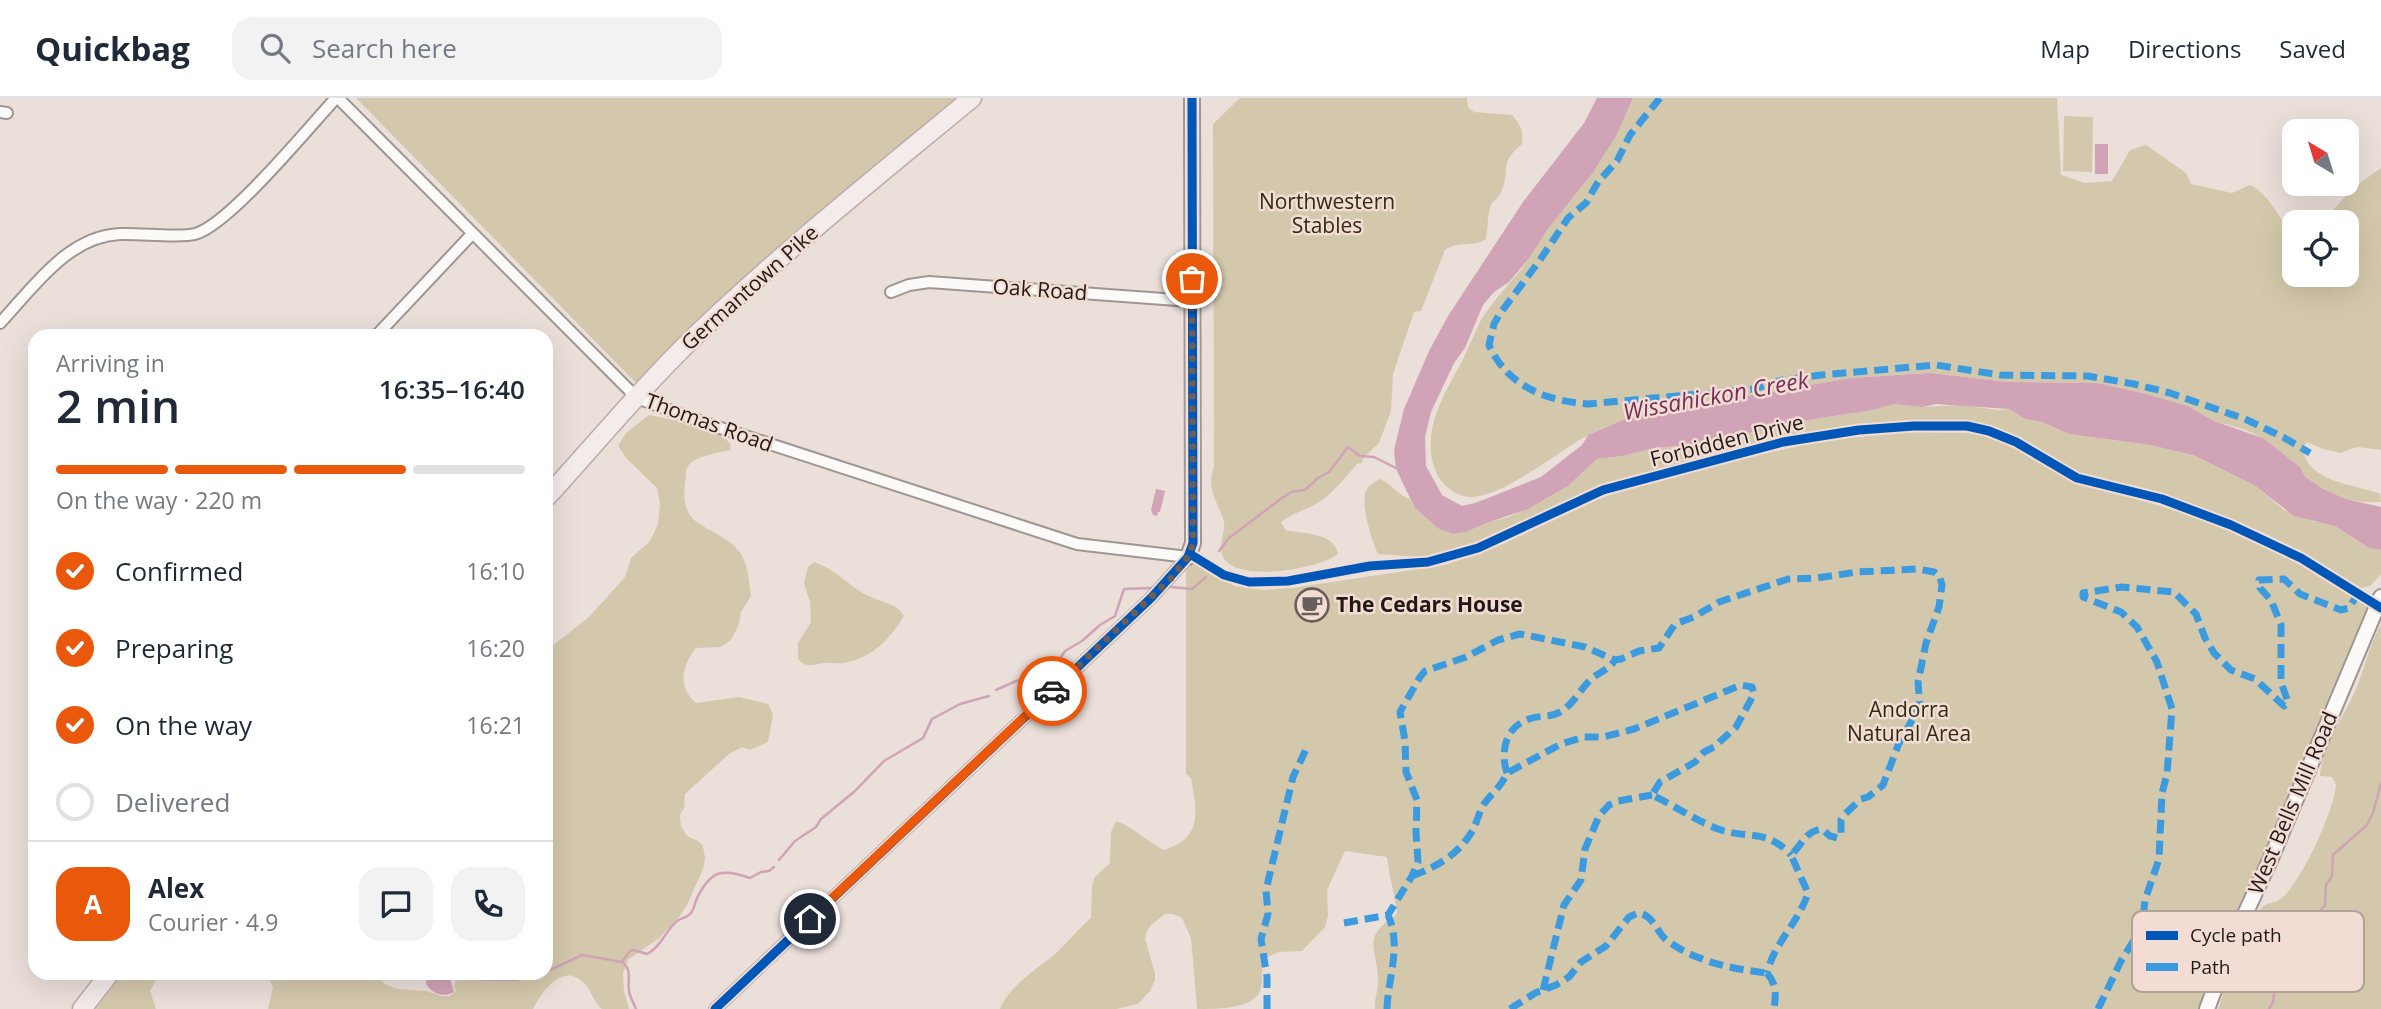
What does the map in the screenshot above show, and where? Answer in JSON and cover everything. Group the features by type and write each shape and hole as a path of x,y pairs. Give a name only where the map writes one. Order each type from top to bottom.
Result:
{"main road":[{"name":"Germantown Pike","path":"553,490 714,318 972,98"},
{"path":"82,1009 105,980"}],"street":[{"name":"Thomas Road","path":"337,98 637,398 766,444 1077,544 1188,557"},
{"path":"0,323 66,253 94,238 117,234 195,234 224,216 249,193 337,98"},
{"path":"715,1009 1151,598 1188,557 1193,543 1192,98"},
{"path":"383,329 472,234"},
{"name":"Oak Road","path":"891,292 909,285 929,282 1191,301"},
{"name":"West Bells Mill Road","path":"2246,911 2381,597"},
{"name":"West Bells Mill Road","path":"2207,1009 2213,992"}],"green space":[{"path":"356,98 956,98 833,201 703,317 637,384"},
{"name":"Northwestern Stables","path":"1240,98 1467,98 1468,107 1474,112 1512,115 1522,136 1522,144 1507,162 1501,192 1492,203 1486,239 1455,245 1445,250 1421,311 1414,312 1393,374 1391,411 1379,443 1325,498 1281,522 1285,530 1324,538 1336,547 1338,554 1315,564 1281,571 1247,570 1234,567 1225,560 1221,550 1224,523 1211,487 1214,467 1213,124"},
{"path":"1633,98 2057,98 2061,175 2085,183 2112,181 2130,150 2146,145 2186,173 2191,184 2232,193 2250,185 2263,194 2282,220 2282,287 2359,287 2359,210 2333,210 2346,196 2359,196 2359,184 2381,168 2381,450 2357,447 2340,453 2307,442 2303,447 2312,468 2333,480 2380,494 2381,502 2346,499 2323,489 2304,477 2300,467 2263,438 2214,421 2188,406 2147,394 2097,383 2007,382 1931,373 1851,378 1654,412 1613,424 1589,435 1497,491 1481,496 1463,496 1445,485 1436,472 1432,458 1432,430 1441,402 1481,320 1593,172"},
{"path":"2064,116 2093,117 2092,172 2063,171"},
{"path":"1894,404 2009,409 2025,419 2042,422 2069,434 2150,445 2193,455 2254,485 2284,510 2315,522 2322,521 2335,526 2369,548 2381,550 2381,574 2370,586 2360,588 2307,555 2262,532 2166,495 2077,473 2007,432 1978,422 1958,420 1873,424 1790,435 1597,487 1525,523 1447,553 1420,557 1378,554 1368,525 1364,500 1366,492 1370,485 1380,479 1410,499 1415,508 1439,529 1453,534 1509,517 1546,499 1568,486 1597,459 1655,448 1723,440 1782,424 1873,410"},
{"path":"649,415 706,428 725,438 731,445 730,450 706,456 690,464 686,472 685,499 687,510 693,518 729,541 738,550 748,572 751,596 741,612 739,624 731,640 721,647 696,648 687,662 684,683 696,703 739,697 768,704 773,714 768,742 750,750 742,747 729,754 685,794 684,808 680,815 681,826 687,836 703,846 703,869 679,917 658,939 629,959 623,973 629,1009 602,1009 583,982 567,976 553,982 533,1009 268,1009 273,988 270,980 381,980 397,989 450,996 456,991 456,980 553,980 553,645 589,617 625,577 631,558 650,541 658,524 660,504 657,488 627,459 618,446 626,433"},
{"name":"Andorra Natural Area","path":"1916,432 1987,436 2069,479 2211,521 2301,562 2370,606 2242,911 2132,911 2132,992 2208,992 2201,1009 1375,1009 1378,982 1374,937 1385,923 1397,914 1387,857 1345,851 1327,890 1328,916 1325,927 1302,951 1278,952 1264,959 1258,995 1244,1004 1197,1009 1191,938 1182,918 1165,914 1147,931 1145,939 1155,980 1150,991 1138,1004 1116,1009 1000,1009 1016,986 1055,954 1091,918 1092,885 1095,877 1110,863 1111,832 1116,821 1164,850 1177,845 1191,831 1195,801 1191,778 1186,774 1186,569 1192,562 1235,586 1264,590 1445,565 1496,547 1622,491 1712,466 1824,440"},
{"path":"814,562 829,569 863,593 894,606 904,616 886,640 872,652 845,663 809,665 798,659 798,643 811,622 810,602 804,583 808,567"},
{"path":"2381,625 2381,1009 2218,1009 2223,992 2364,992 2364,911 2260,911 2267,904 2279,900 2291,888 2308,861 2330,811 2336,785 2332,777 2320,776 2322,764 2334,732 2355,691"},
{"path":"117,980 156,980 150,991 156,1009 96,1009"}],"shaded area":[{"path":"1597,98 1633,98 1616,136 1592,174 1547,230 1530,257 1509,282 1494,292 1483,305 1465,348 1454,363 1431,412 1425,437 1426,466 1442,495 1462,506 1475,503 1541,477 1582,445 1588,435 1623,420 1654,412 1851,378 1931,373 2007,382 2097,383 2188,406 2214,421 2263,438 2300,467 2305,477 2323,489 2346,499 2381,507 2381,550 2369,548 2335,526 2294,516 2254,485 2193,455 2150,445 2069,434 2042,422 2025,419 2009,409 1936,404 1922,407 1894,404 1873,410 1782,424 1723,440 1655,448 1597,459 1568,486 1528,509 1466,532 1453,534 1439,529 1415,508 1396,469 1394,450 1404,409 1429,351 1448,316 1523,202 1584,123"},
{"path":"2095,144 2108,144 2108,174 2095,174"},
{"path":"1156,489 1165,491 1157,516 1153,515 1151,510"},
{"path":"426,980 450,980 454,992 438,994 426,984"}],"waterway":[{"path":"1219,551 1229,538 1282,498 1291,492 1305,490 1329,472 1348,447 1360,456 1374,457 1398,469"},
{"path":"1171,587 1192,589 1206,577"},
{"path":"996,690 1052,671 1065,651 1115,616 1124,589 1152,588"},
{"path":"779,860 795,841 816,827 821,819 855,791 884,761 923,738 932,719 960,704 989,696"},
{"path":"2320,911 2325,905 2326,885 2332,876 2333,855 2367,825 2381,783"},
{"path":"636,1009 630,994 629,972 622,962 630,951 647,954 652,951 677,921 691,913 702,889 718,874 732,873 750,878 774,867"},
{"path":"553,969 582,955 622,962"},
{"path":"2269,1009 2275,992"}],"marked path":[{"path":"1660,98 1630,135 1617,161 1598,182 1586,203 1568,218 1494,324 1489,345 1506,371 1530,389 1557,399 1588,404 1754,389 1782,380 1936,365 2000,375 2088,376 2170,393 2245,419 2310,453"},
{"path":"1344,923 1388,915 1418,862 1417,800 1406,772 1400,712 1425,671 1466,657 1498,640 1520,634 1585,647 1615,660 1621,659 1639,651 1659,648 1675,624 1694,617 1719,602 1788,579 1918,569 1934,572 1940,577 1942,585 1939,607 1926,643 1918,682 1920,706 1899,743 1883,785 1861,799 1845,814 1841,820 1841,833 1838,838 1830,836 1822,829 1816,830 1808,835 1791,855 1808,893 1799,914 1775,952 1767,973"},
{"path":"2144,911 2159,859 2162,793 2167,774 2172,709 2157,662 2137,627 2121,612 2083,597 2083,593 2122,587 2174,592 2196,614 2214,653 2231,670 2255,679 2284,706 2288,702 2281,682 2281,625 2271,600 2260,588 2259,580 2284,579 2300,594 2341,610 2349,608 2357,595"},
{"path":"1507,773 1504,757 1506,741 1514,728 1529,719 1552,715 1565,709 1590,680 1615,660"},
{"path":"1412,876 1439,864 1461,846 1473,830 1484,804 1507,773 1561,744 1584,737 1603,737 1634,729 1741,685 1752,687 1754,694 1736,727 1695,762 1660,782 1652,795 1721,830 1774,841 1791,855"},
{"path":"1267,1009 1267,977 1261,939 1268,914 1266,890 1293,777 1308,745"},
{"path":"1543,990 1564,905 1581,880 1585,849 1599,816 1609,805 1618,801 1652,795"},
{"path":"1510,1009 1535,993 1569,977 1581,962 1606,946 1629,917 1638,913 1648,917 1665,939 1692,955 1728,967 1767,973"},
{"path":"1387,1009 1394,950 1388,915"},
{"path":"2098,1009 2132,943"},
{"path":"1767,973 1775,990 1774,1009"}],"cycle path":[{"path":"715,1009 1151,598 1188,557 1193,543 1192,98"},
{"name":"Forbidden Drive","path":"1190,554 1224,575 1249,582 1288,581 1370,566 1428,562 1478,548 1603,490 1783,442 1859,430 1967,426 2016,442 2077,478 2162,499 2231,525 2301,558 2381,608"}],"way so far":[{"path":"1052,691 1161,589 1190,552 1193,543 1192,279"}],"place":[{"name":"The Cedars House","path":"1312,605"}],"route":[{"path":"810,919 1052,691"}],"water label":[{"name":"Wissahickon Creek","path":"1716,396"}]}
